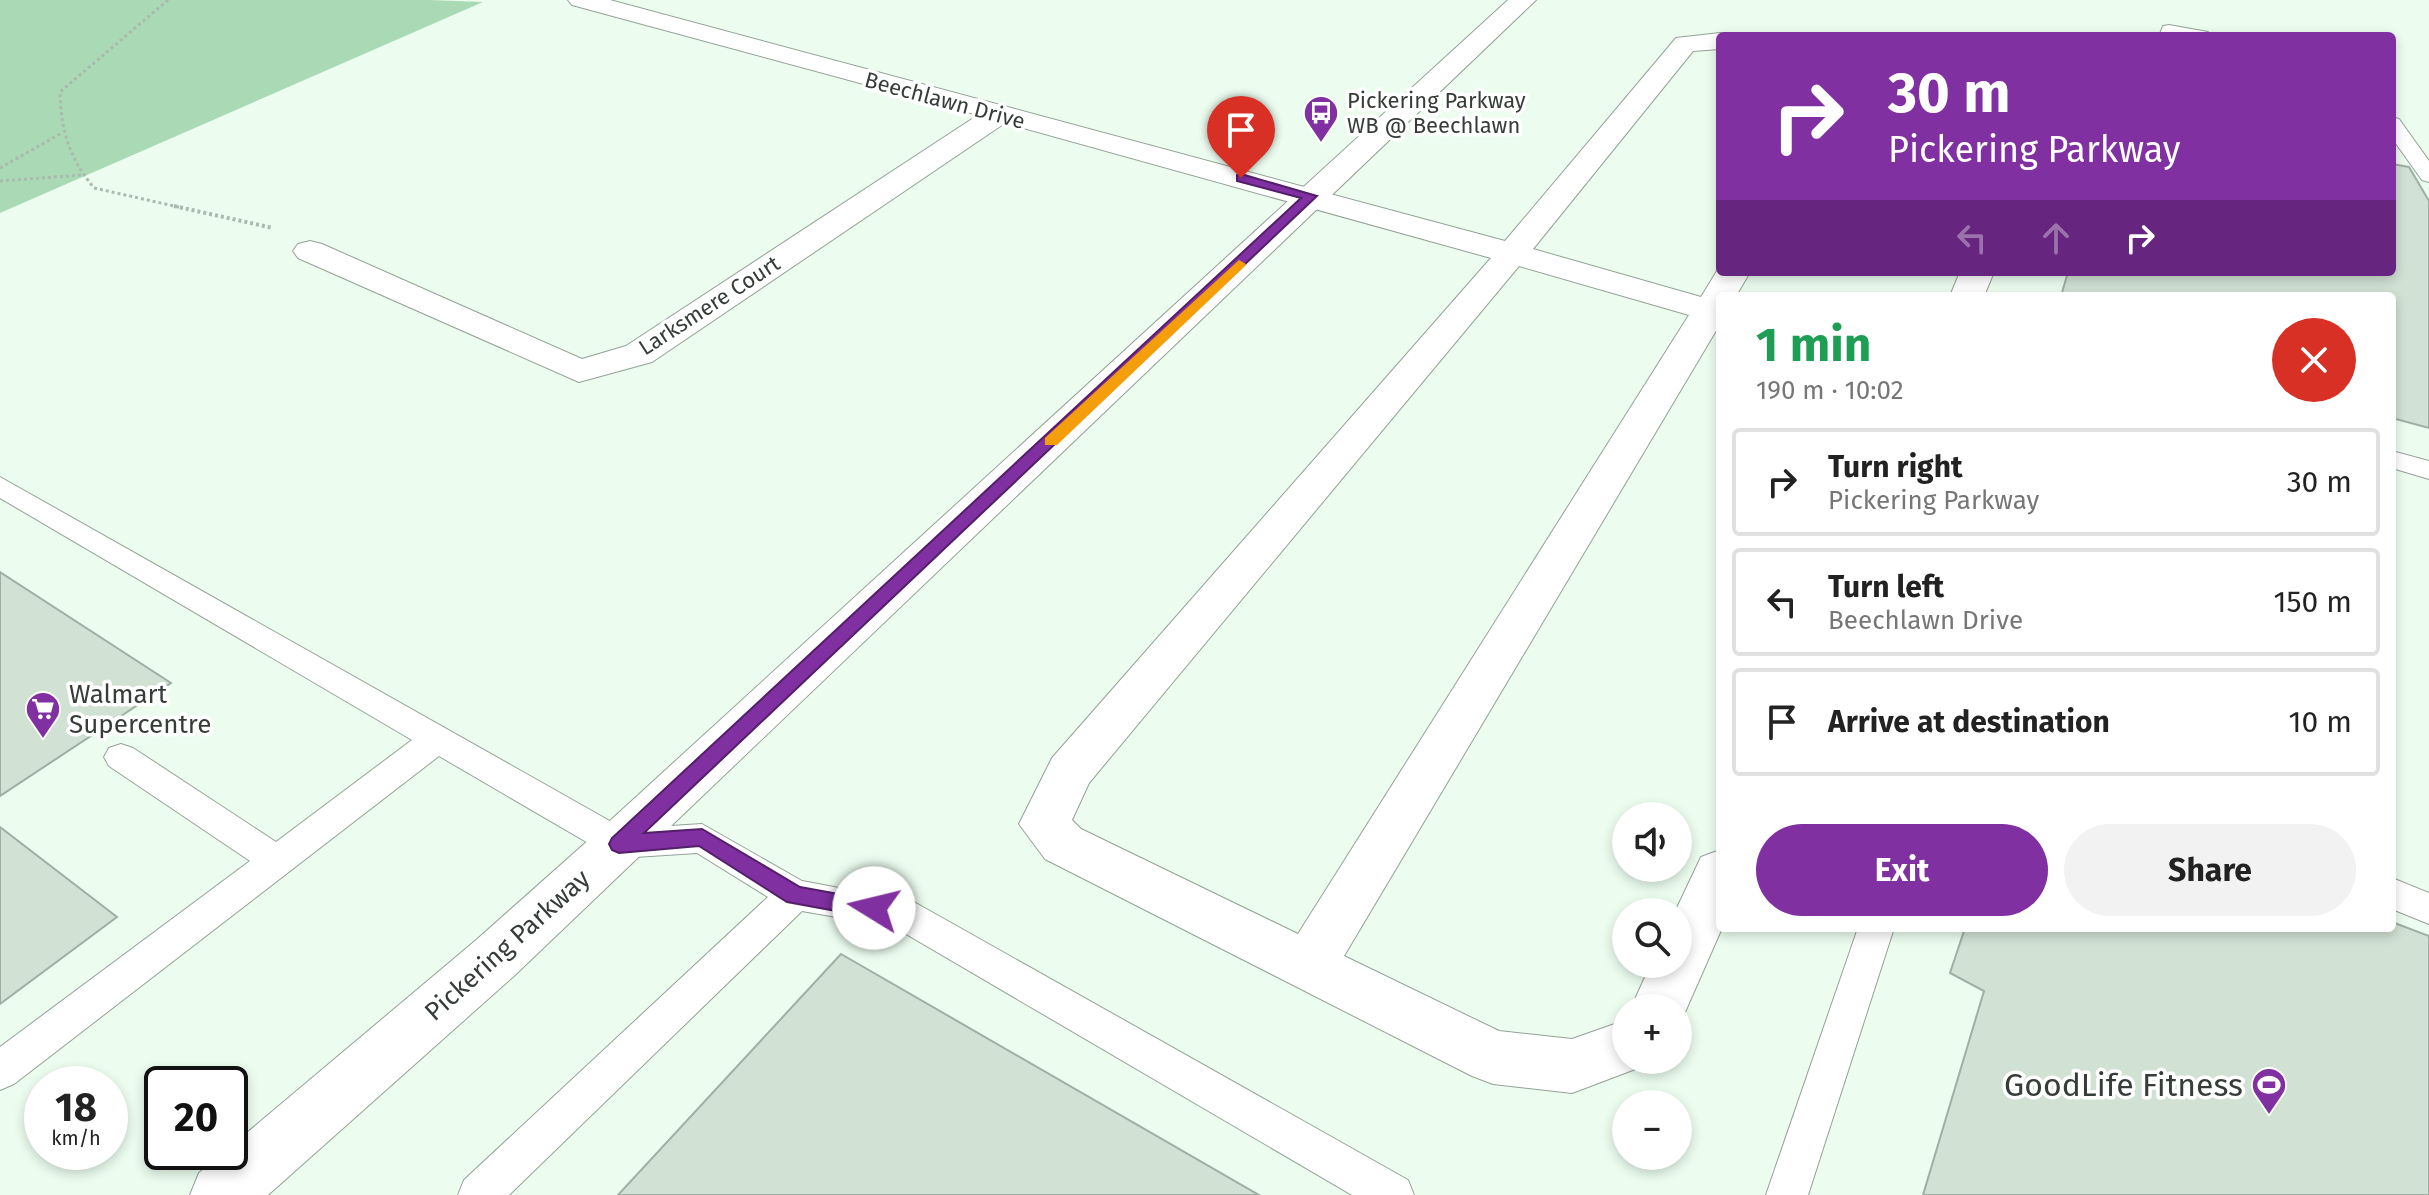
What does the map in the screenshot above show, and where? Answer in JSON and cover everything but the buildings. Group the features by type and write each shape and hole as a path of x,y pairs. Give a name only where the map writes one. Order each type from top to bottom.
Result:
{"street":[{"name":"Beechlawn Drive","path":"581,0 998,115 1310,196 1715,311"},
{"name":"Pickering Parkway","path":"221,1195 495,958 895,589 1310,196 1523,0"},
{"path":"1612,1051 1572,1066 1493,1057 1063,844 1045,824 1069,772 1512,254 1685,44 1716,41"},
{"name":"Larksmere Court","path":"310,251 579,371 639,354 998,115"},
{"path":"1309,965 1715,311"},
{"path":"1665,994 1716,881"}],"lane":[{"path":"2396,130 2429,176"},
{"path":"2396,460 2429,470"},
{"path":"0,486 619,844 702,838 795,895 901,913 1393,1195"},
{"path":"0,1071 439,738"},
{"path":"121,757 277,861"},
{"path":"479,1195 795,895"},
{"path":"2396,895 2429,909"},
{"path":"1787,1195 1875,932"}],"path":[{"path":"168,0 60,92 60,134 83,175 94,188 300,235 310,251"},
{"path":"0,168 60,134"},
{"path":"0,181 83,175"}],"green space":[{"path":"0,0 431,0 483,2 0,213"}],"slow traffic":[{"path":"1051,441 1239,264"}],"place":[{"name":"Pickering Parkway WB @ Beechlawn","path":"1321,144"},
{"name":"Walmart Supercentre","path":"43,740"},
{"name":"GoodLife Fitness","path":"2269,1116"}],"route":[{"path":"874,908 795,895 702,838 619,844 883,600 1310,196 1241,178"}]}
